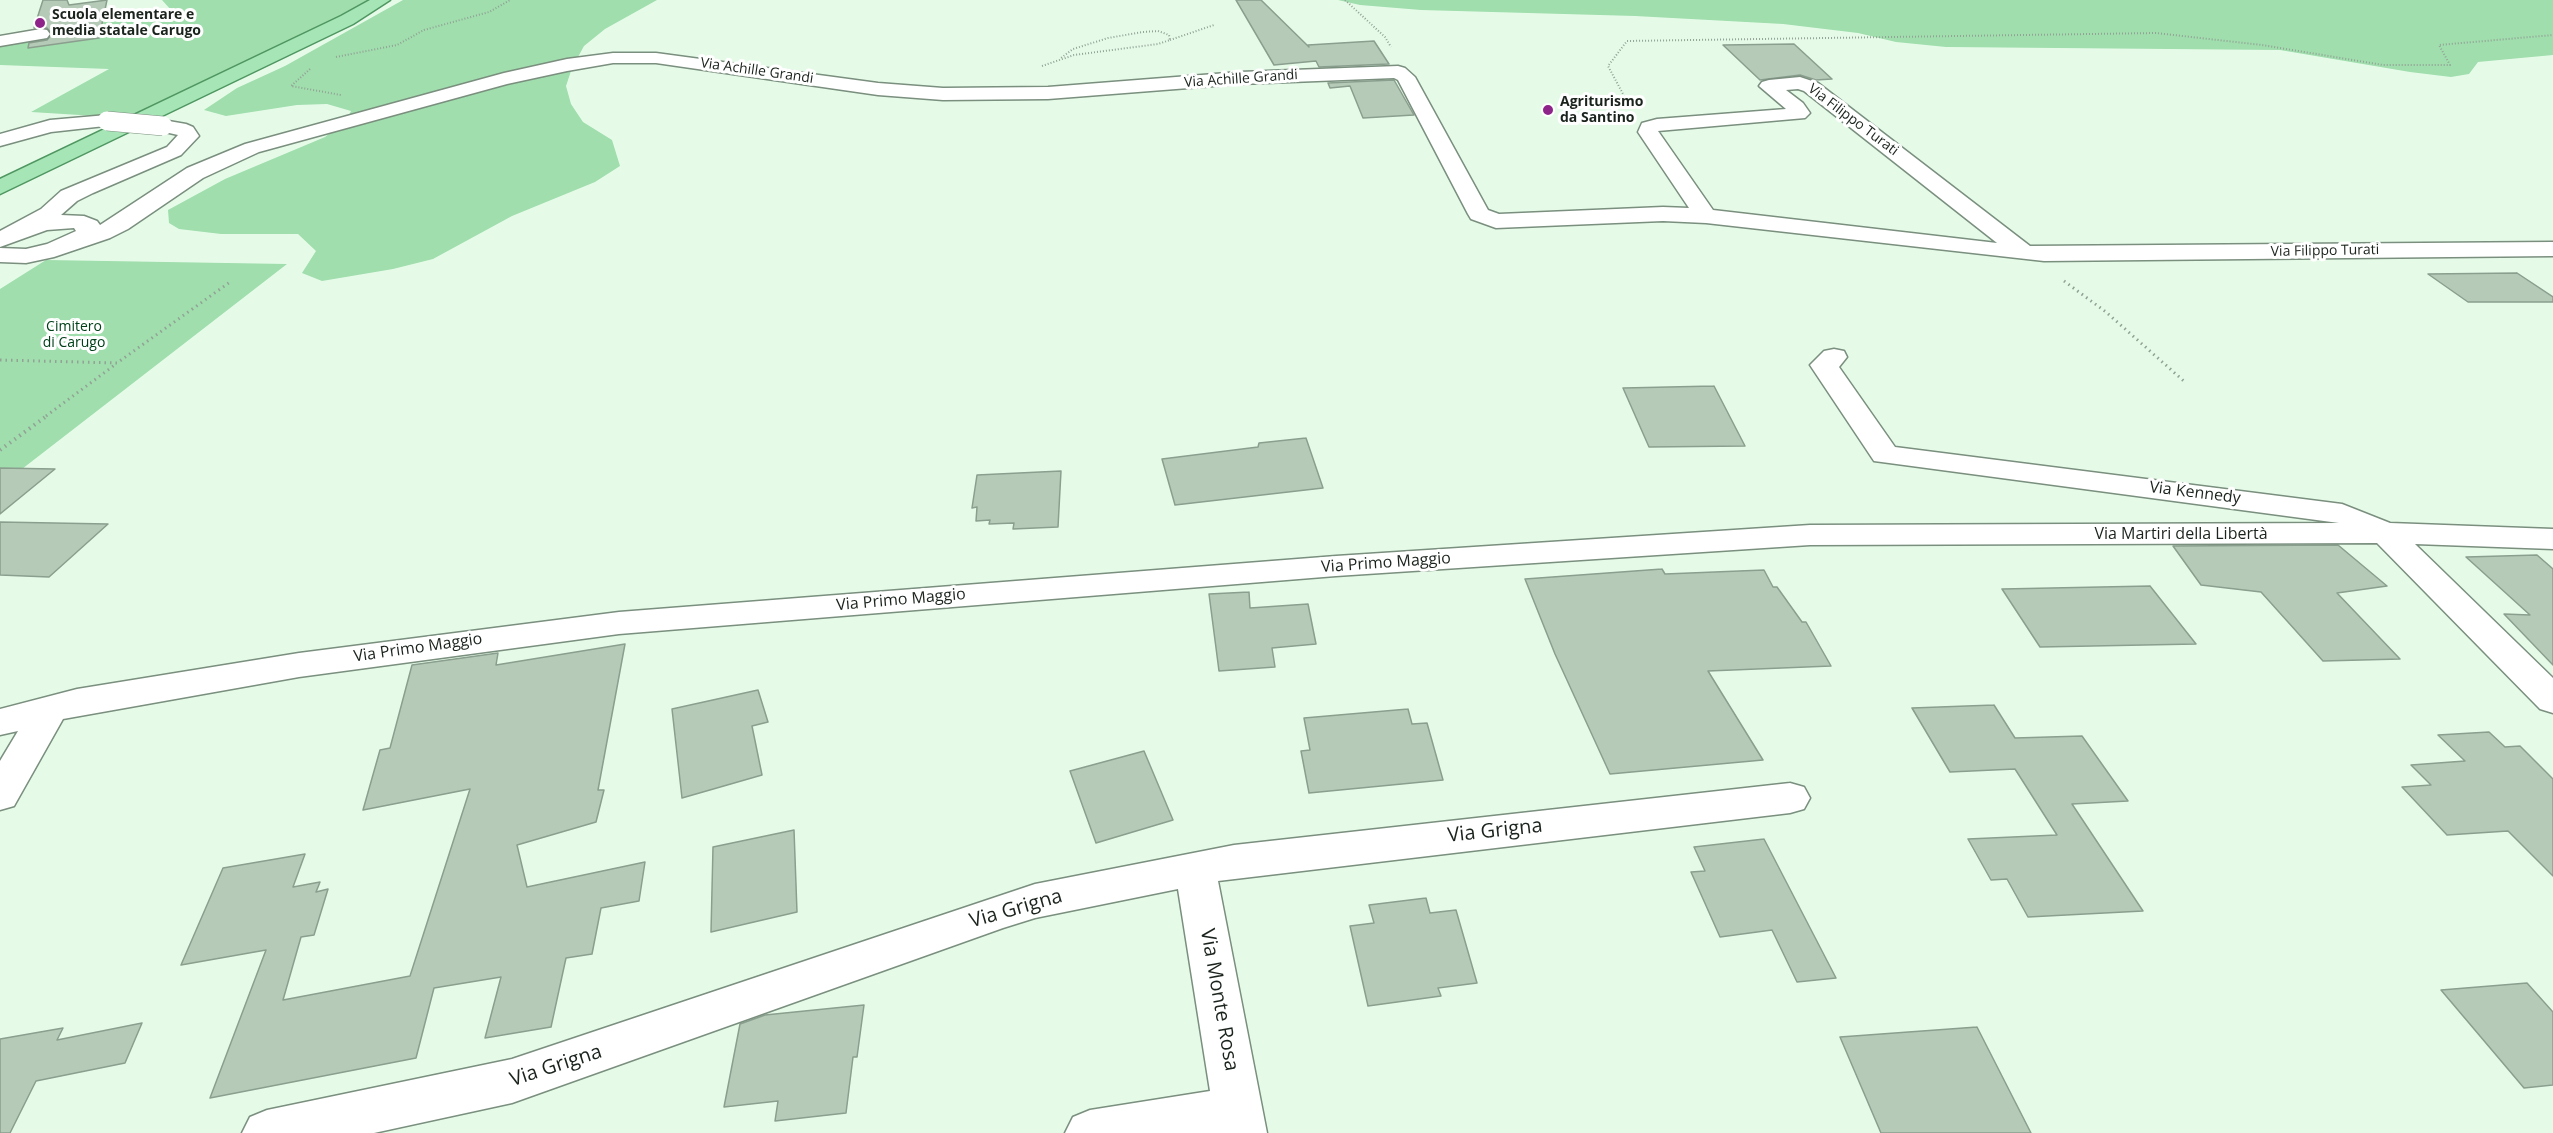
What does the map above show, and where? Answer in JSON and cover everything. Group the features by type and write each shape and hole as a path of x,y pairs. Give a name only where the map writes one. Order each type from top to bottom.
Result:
{"main road":[{"path":"0,187 48,164 106,129 347,20 382,0"},
{"path":"0,198 80,158 96,147 106,129"},
{"path":"0,178 48,164"}],"street":[{"path":"0,41 41,34"},
{"name":"Via Achille Grandi","path":"66,224 102,233 120,224 195,173 252,148 377,112 556,67 623,58 676,59 886,90 954,94 1088,91 1240,78 1394,71"},
{"name":"Via Filippo Turati","path":"1394,71 1406,77 1479,214 1486,218 1507,221 1663,214 1706,216 2024,253 2553,249"},
{"name":"Via Filippo Turati","path":"1706,216 1648,132 1649,128 1657,125 1798,114 1800,113 1796,107 1769,86 1800,83 1811,87 2024,253"},
{"path":"0,140 50,126 106,129 163,126 186,131 189,136 174,151 77,192 58,204 66,224"},
{"path":"5,245 40,254 66,224"},
{"path":"5,245 66,224"},
{"name":"Via Kennedy","path":"1834,357 1824,364 1885,455 2342,513 2385,534 2553,700"},
{"name":"Via Martiri della Libertà","path":"1810,535 2385,534 2553,539"},
{"name":"Via Primo Maggio","path":"0,722 51,707 366,655 618,623 1336,566 1810,535"},
{"path":"0,795 51,707"},
{"name":"Via Grigna","path":"267,1133 512,1081 1035,901 1234,861 1790,798"},
{"name":"Via Monte Rosa","path":"1195,868 1240,1121"},
{"path":"1090,1133 1240,1121"}],"path":[{"path":"328,61 337,57 397,45 424,30 489,12 510,0"},
{"path":"1345,0 1385,37 1396,53 1401,69 1394,71"},
{"path":"1038,67 1061,58 1158,44 1214,25"},
{"path":"1061,58 1073,49 1108,38 1143,32 1158,31 1169,34 1170,40"},
{"path":"1630,107 1608,66 1627,41 2156,33 2262,45 2383,65 2450,65 2439,45 2553,35"},
{"path":"319,65 310,69 291,86 331,95 366,95 385,101 377,112"},
{"path":"2024,253 2106,312 2186,383"},
{"path":"0,450 230,282"},
{"path":"0,360 117,363"}],"green space":[{"path":"162,0 370,0 346,15 128,118 31,112 109,69 0,65 0,39 171,10"},
{"path":"403,0 657,0 605,29 584,46 572,68 566,86 571,104 583,122 612,140 620,166 595,182 512,216 433,259 393,269 322,281 302,273 316,251 298,234 221,234 179,229 169,223 168,210 225,179 325,137 347,120 351,111 327,104 297,105 226,116 204,110 237,88 285,66"},
{"path":"1338,0 2553,0 2553,55 2478,62 2469,74 2451,77 2280,50 1946,47 1896,42 1858,33 1783,24 1635,16 1421,10 1360,5"},
{"name":"Cimitero di Carugo","path":"46,260 287,264 0,486 0,289"}],"building":[{"path":"43,0 67,0 69,5 107,0 99,38 28,48 29,43 47,40 52,34 47,28 34,28"},
{"path":"1236,0 1261,0 1309,47 1308,45 1374,41 1389,64 1319,67 1316,61 1274,65"},
{"path":"1794,44 1832,79 1816,80 1800,75 1760,80 1723,45"},
{"path":"1394,80 1414,115 1363,118 1350,86 1330,88 1328,83"},
{"path":"2517,273 2553,297 2553,302 2468,302 2428,274"},
{"path":"1714,386 1745,446 1649,447 1623,388"},
{"path":"1306,438 1323,488 1175,505 1162,459 1258,447 1259,443"},
{"path":"0,468 55,469 0,514"},
{"path":"1061,471 1058,527 1013,529 1014,523 989,524 990,520 976,521 977,507 972,508 977,475"},
{"path":"0,522 108,524 49,577 0,575"},
{"path":"2338,545 2387,586 2337,593 2400,659 2323,661 2261,592 2201,585 2173,546"},
{"path":"2537,555 2553,569 2553,665 2504,614 2530,615 2466,557"},
{"path":"1662,569 1665,574 1764,570 1773,587 1777,587 1802,622 1806,622 1831,666 1708,671 1763,760 1610,774 1555,654 1525,579"},
{"path":"2150,586 2196,644 2040,647 2002,589"},
{"path":"1249,592 1250,608 1308,604 1316,644 1272,648 1275,667 1219,671 1209,594"},
{"path":"625,644 598,790 604,790 596,822 517,845 527,887 645,862 639,901 601,908 592,954 566,958 551,1027 485,1038 501,977 434,988 416,1058 210,1098 266,950 181,965 223,868 305,854 293,887 320,882 316,892 328,889 314,935 301,937 283,1000 410,976 470,789 363,810 380,750 390,748 412,665 498,653 496,665"},
{"path":"758,690 768,722 752,726 762,775 682,798 672,709"},
{"path":"1994,705 2015,738 2082,736 2128,801 2072,804 2143,911 2028,917 2007,879 1991,880 1968,839 2057,835 2015,769 1950,772 1912,708"},
{"path":"1408,709 1412,724 1427,723 1443,780 1309,793 1301,751 1310,750 1304,718"},
{"path":"2489,732 2505,747 2520,746 2553,779 2553,876 2508,831 2447,835 2402,787 2431,785 2411,765 2465,761 2438,735"},
{"path":"1144,751 1173,820 1096,843 1070,771"},
{"path":"794,830 797,912 711,932 713,847"},
{"path":"1764,839 1836,978 1797,982 1772,930 1720,937 1691,872 1705,871 1694,847"},
{"path":"1426,898 1430,913 1456,910 1477,983 1438,988 1441,996 1368,1006 1350,926 1374,923 1369,905"},
{"path":"2527,983 2553,1012 2553,1085 2524,1088 2441,990"},
{"path":"864,1005 857,1057 853,1057 846,1113 775,1121 778,1101 724,1107 740,1024 765,1015"},
{"path":"142,1023 125,1063 36,1081 10,1133 0,1133 0,1039 63,1028 57,1040"},
{"path":"1977,1027 2031,1133 1881,1133 1840,1037"}],"place":[{"name":"Scuola elementare e media statale Carugo","path":"40,23"},
{"name":"Agriturismo da Santino","path":"1548,110"}]}
